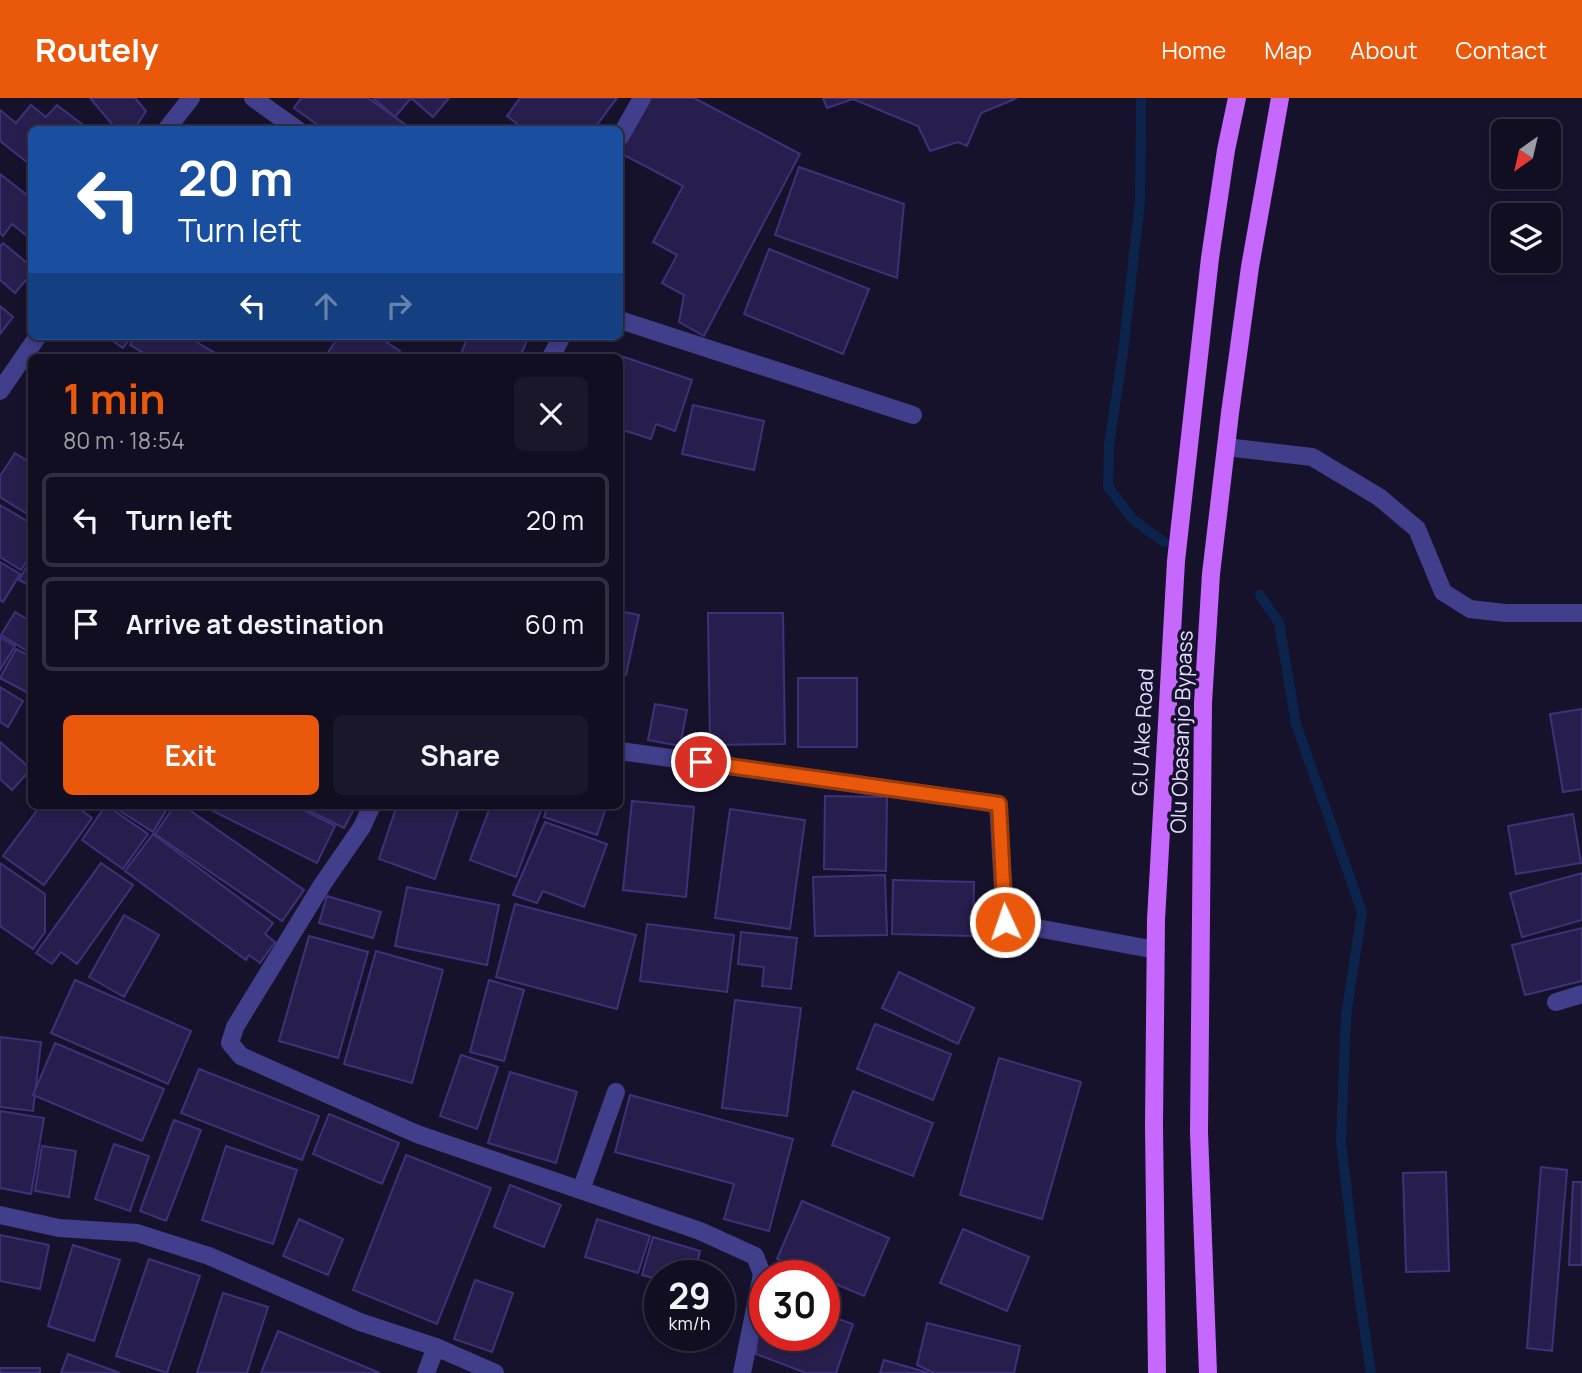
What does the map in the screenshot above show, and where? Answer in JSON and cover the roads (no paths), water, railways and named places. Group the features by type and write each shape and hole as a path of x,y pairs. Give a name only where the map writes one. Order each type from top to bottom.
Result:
{"main road":[{"name":"G.U Ake Road","path":"1157,1373 1154,1125 1156,950 1176,561 1210,258 1226,150 1237,98"},
{"name":"Olu Obasanjo Bypass","path":"1208,1373 1199,1132 1203,703 1211,573 1226,447 1250,267 1280,98"}],"street":[{"path":"169,126 191,98"},
{"path":"253,98 292,126"},
{"path":"623,132 642,98"},
{"path":"623,321 913,415"},
{"path":"0,391 35,340"},
{"path":"1226,447 1312,457 1379,497 1417,529 1443,592 1470,609 1504,613 1582,612"},
{"path":"623,751 999,804 1005,922 1156,950"},
{"path":"370,809 362,827 322,885 235,1027 230,1043 241,1056 417,1135 700,1231 755,1256 762,1275 742,1373"},
{"path":"1556,1002 1582,994"},
{"path":"581,1190 615,1092"},
{"path":"0,1215 59,1228 137,1233 209,1256 360,1322 436,1347 495,1373"},
{"path":"426,1373 436,1347"}],"waterway":[{"path":"1141,98 1140,201 1123,352 1109,445 1108,486 1132,519 1164,542"},
{"path":"1260,595 1279,623 1296,724 1362,912 1346,1015 1341,1142 1371,1373"}]}
